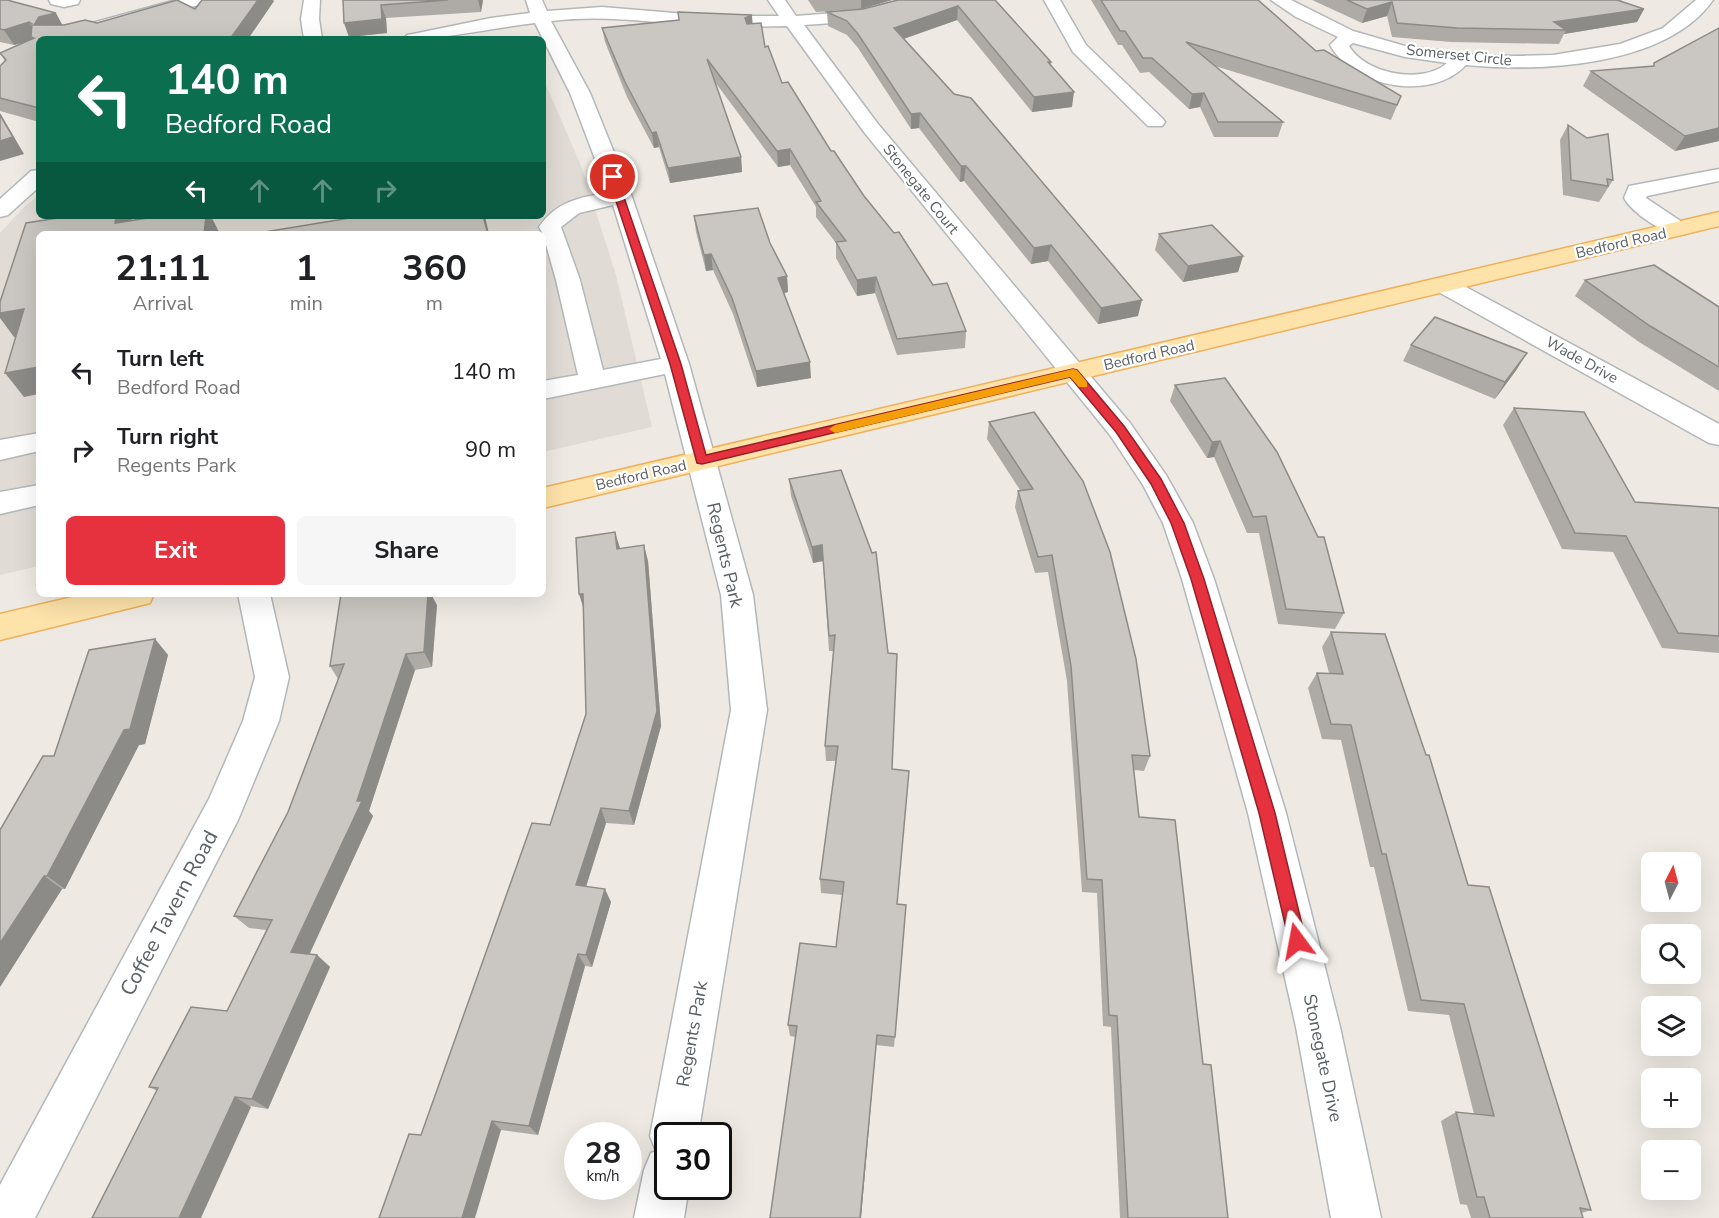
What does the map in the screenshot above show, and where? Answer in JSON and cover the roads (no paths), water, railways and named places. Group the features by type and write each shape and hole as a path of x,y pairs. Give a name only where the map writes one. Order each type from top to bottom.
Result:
{"main road":[{"name":"Bedford Road","path":"546,497 1719,219"},
{"path":"0,627 125,597"}],"street":[{"path":"57,0 64,2 72,0"},
{"path":"64,36 196,0"},
{"path":"312,0 310,19 313,36"},
{"name":"Stonegate Court","path":"776,0 872,128 1073,373"},
{"path":"428,36 491,23 537,8 710,21 791,21 862,16 920,0"},
{"path":"1052,0 1078,48 1155,122"},
{"name":"Somerset Circle","path":"1279,0 1317,23 1375,44 1422,54 1462,59 1532,62 1558,60 1634,45 1656,38 1684,21 1706,0"},
{"name":"Regents Park","path":"537,8 580,93 621,197 676,364 737,595 749,710 676,1122"},
{"path":"1352,36 1339,45 1341,52 1364,68 1396,79 1426,80 1436,77 1445,74 1462,59"},
{"path":"1677,230 1637,202 1635,198 1637,191 1719,175"},
{"path":"4,201 36,178"},
{"path":"592,379 568,279 550,227 555,217 575,206 621,197"},
{"name":"Wade Drive","path":"1444,285 1719,435"},
{"path":"546,389 676,364"},
{"name":"Stonegate Drive","path":"1073,373 1120,429 1156,482 1178,523 1198,579 1267,813 1318,1027 1356,1218"},
{"path":"0,450 36,443"},
{"path":"0,503 36,496"},
{"name":"Coffee Tavern Road","path":"9,1218 224,808 261,721 272,677 255,597"},
{"path":"659,1218 662,1200"}]}
